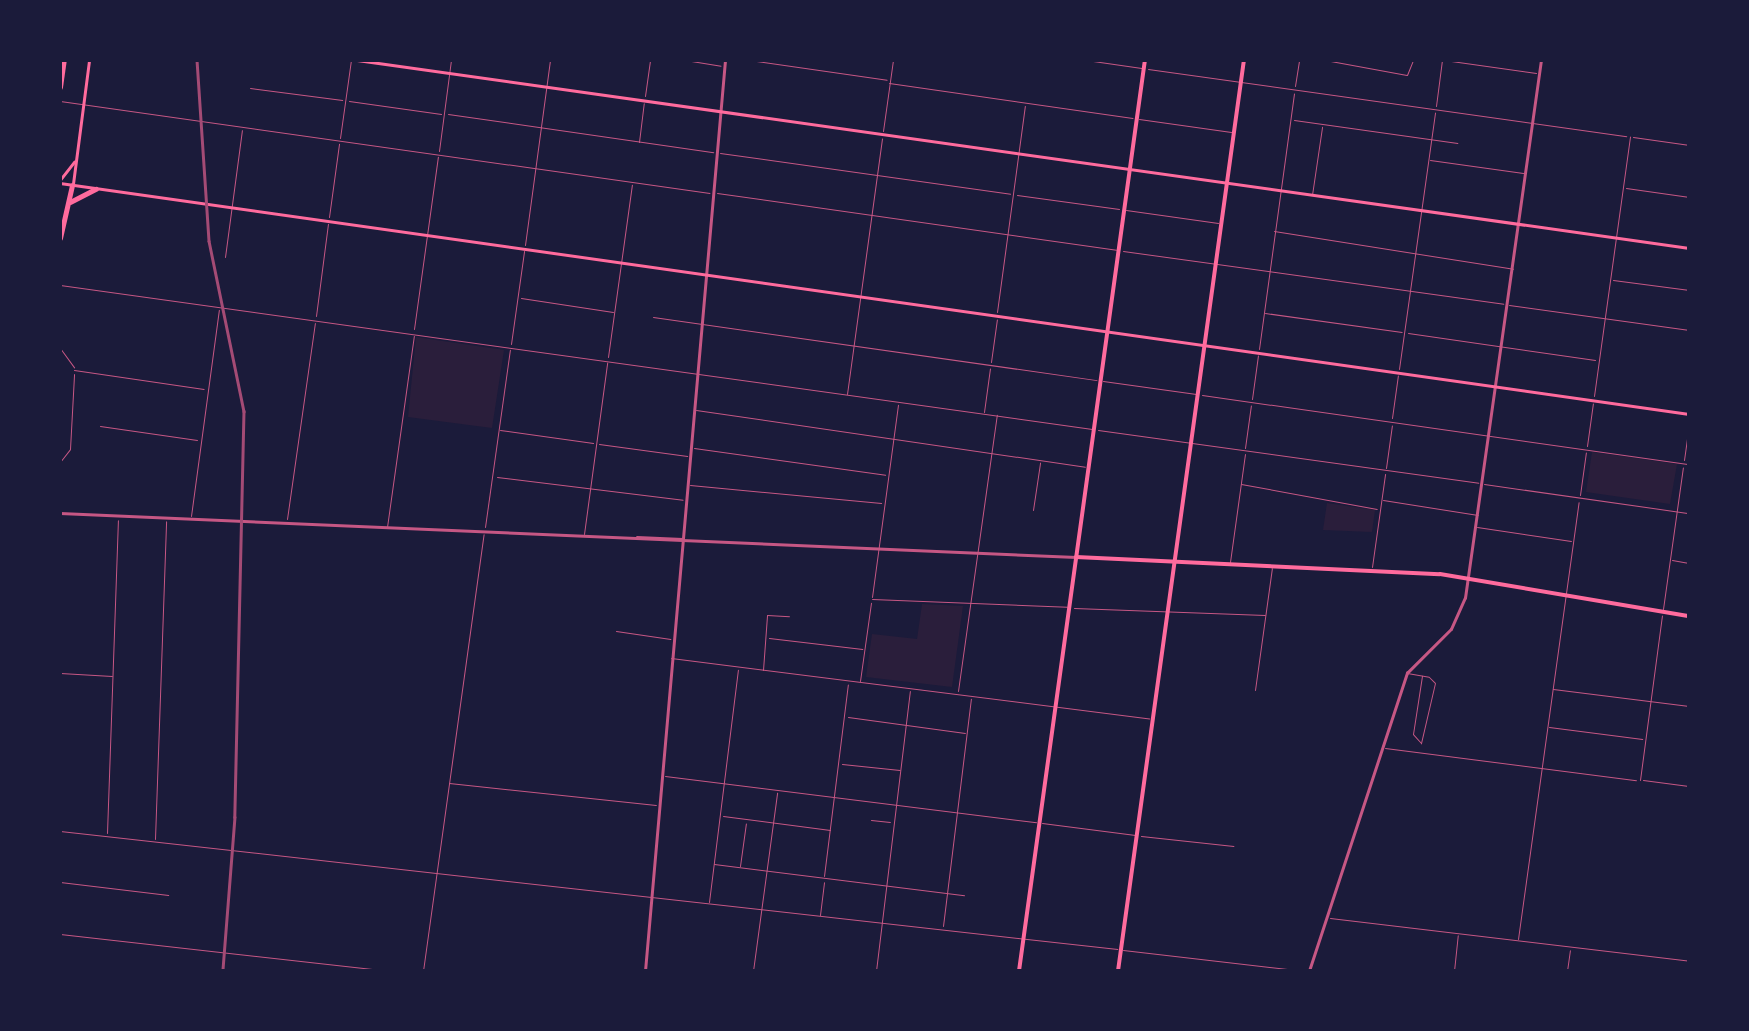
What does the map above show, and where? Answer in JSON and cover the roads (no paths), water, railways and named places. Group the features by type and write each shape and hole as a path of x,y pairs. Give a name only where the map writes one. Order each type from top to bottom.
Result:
{"highway":[{"path":"60,87 64,60"},
{"path":"60,238 72,185"},
{"path":"68,204 96,189"}],"main road":[{"path":"72,185 89,60"},
{"path":"357,60 1689,248"},
{"path":"1019,971 1145,60"},
{"path":"1118,971 1244,60"},
{"path":"76,158 60,182 1689,414"},
{"path":"1076,557 1372,569 1469,578 1689,616"}],"street":[{"path":"287,522 351,60"},
{"path":"387,527 451,60"},
{"path":"423,971 550,60"},
{"path":"638,142 650,60"},
{"path":"685,60 725,66"},
{"path":"645,971 725,60"},
{"path":"749,60 1234,132"},
{"path":"847,394 892,60"},
{"path":"1086,60 1689,145"},
{"path":"1230,563 1299,60"},
{"path":"1326,60 1407,75 1413,60"},
{"path":"1372,569 1443,60 1539,74"},
{"path":"60,831 1309,971 1408,673 1450,629 1469,578 1541,60"},
{"path":"250,88 1222,224"},
{"path":"60,101 1689,330"},
{"path":"984,414 1025,102"},
{"path":"1290,120 1457,143"},
{"path":"1312,195 1322,124"},
{"path":"225,256 243,127"},
{"path":"1518,939 1630,136"},
{"path":"1429,159 1526,173"},
{"path":"584,534 632,182"},
{"path":"1623,187 1689,197"},
{"path":"1274,230 1513,269"},
{"path":"1610,279 1689,290"},
{"path":"60,284 1689,513"},
{"path":"517,298 614,312"},
{"path":"191,519 219,306"},
{"path":"1264,313 1598,360"},
{"path":"653,317 1689,464"},
{"path":"60,348 72,356 74,370 70,450 60,462"},
{"path":"74,370 208,389"},
{"path":"860,682 898,402"},
{"path":"695,410 1088,467"},
{"path":"958,694 996,416"},
{"path":"1640,780 1689,424"},
{"path":"100,426 200,440"},
{"path":"499,430 690,457"},
{"path":"691,447 888,476"},
{"path":"1033,510 1041,460"},
{"path":"493,476 687,500"},
{"path":"1240,484 1380,509"},
{"path":"688,485 885,503"},
{"path":"1381,500 1478,514"},
{"path":"60,514 1076,557"},
{"path":"107,836 118,516"},
{"path":"155,842 166,518"},
{"path":"1476,527 1574,541"},
{"path":"1670,560 1689,563"},
{"path":"1255,690 1272,565"},
{"path":"872,599 1265,615"},
{"path":"763,670 768,615 788,616"},
{"path":"616,631 673,639"},
{"path":"766,638 865,649"},
{"path":"671,658 1153,719"},
{"path":"709,904 739,667"},
{"path":"60,673 113,676"},
{"path":"1408,673 1422,676 1436,686 1422,743 1413,734 1422,676"},
{"path":"820,916 849,680"},
{"path":"876,971 910,688"},
{"path":"1553,689 1689,706"},
{"path":"942,930 971,696"},
{"path":"844,717 967,733"},
{"path":"1548,727 1645,740"},
{"path":"1382,748 1689,786"},
{"path":"838,764 900,770"},
{"path":"662,776 1233,846"},
{"path":"449,782 659,806"},
{"path":"753,971 777,790"},
{"path":"720,816 830,830"},
{"path":"740,867 746,820"},
{"path":"871,820 893,823"},
{"path":"714,864 964,896"},
{"path":"60,882 168,895"},
{"path":"1326,918 1689,961"},
{"path":"1454,971 1459,932"},
{"path":"60,934 390,971"},
{"path":"1567,971 1571,946"},
{"path":"325,971 326,964"}],"railway":[{"path":"197,60 209,241 244,411 235,817 223,971"}]}
